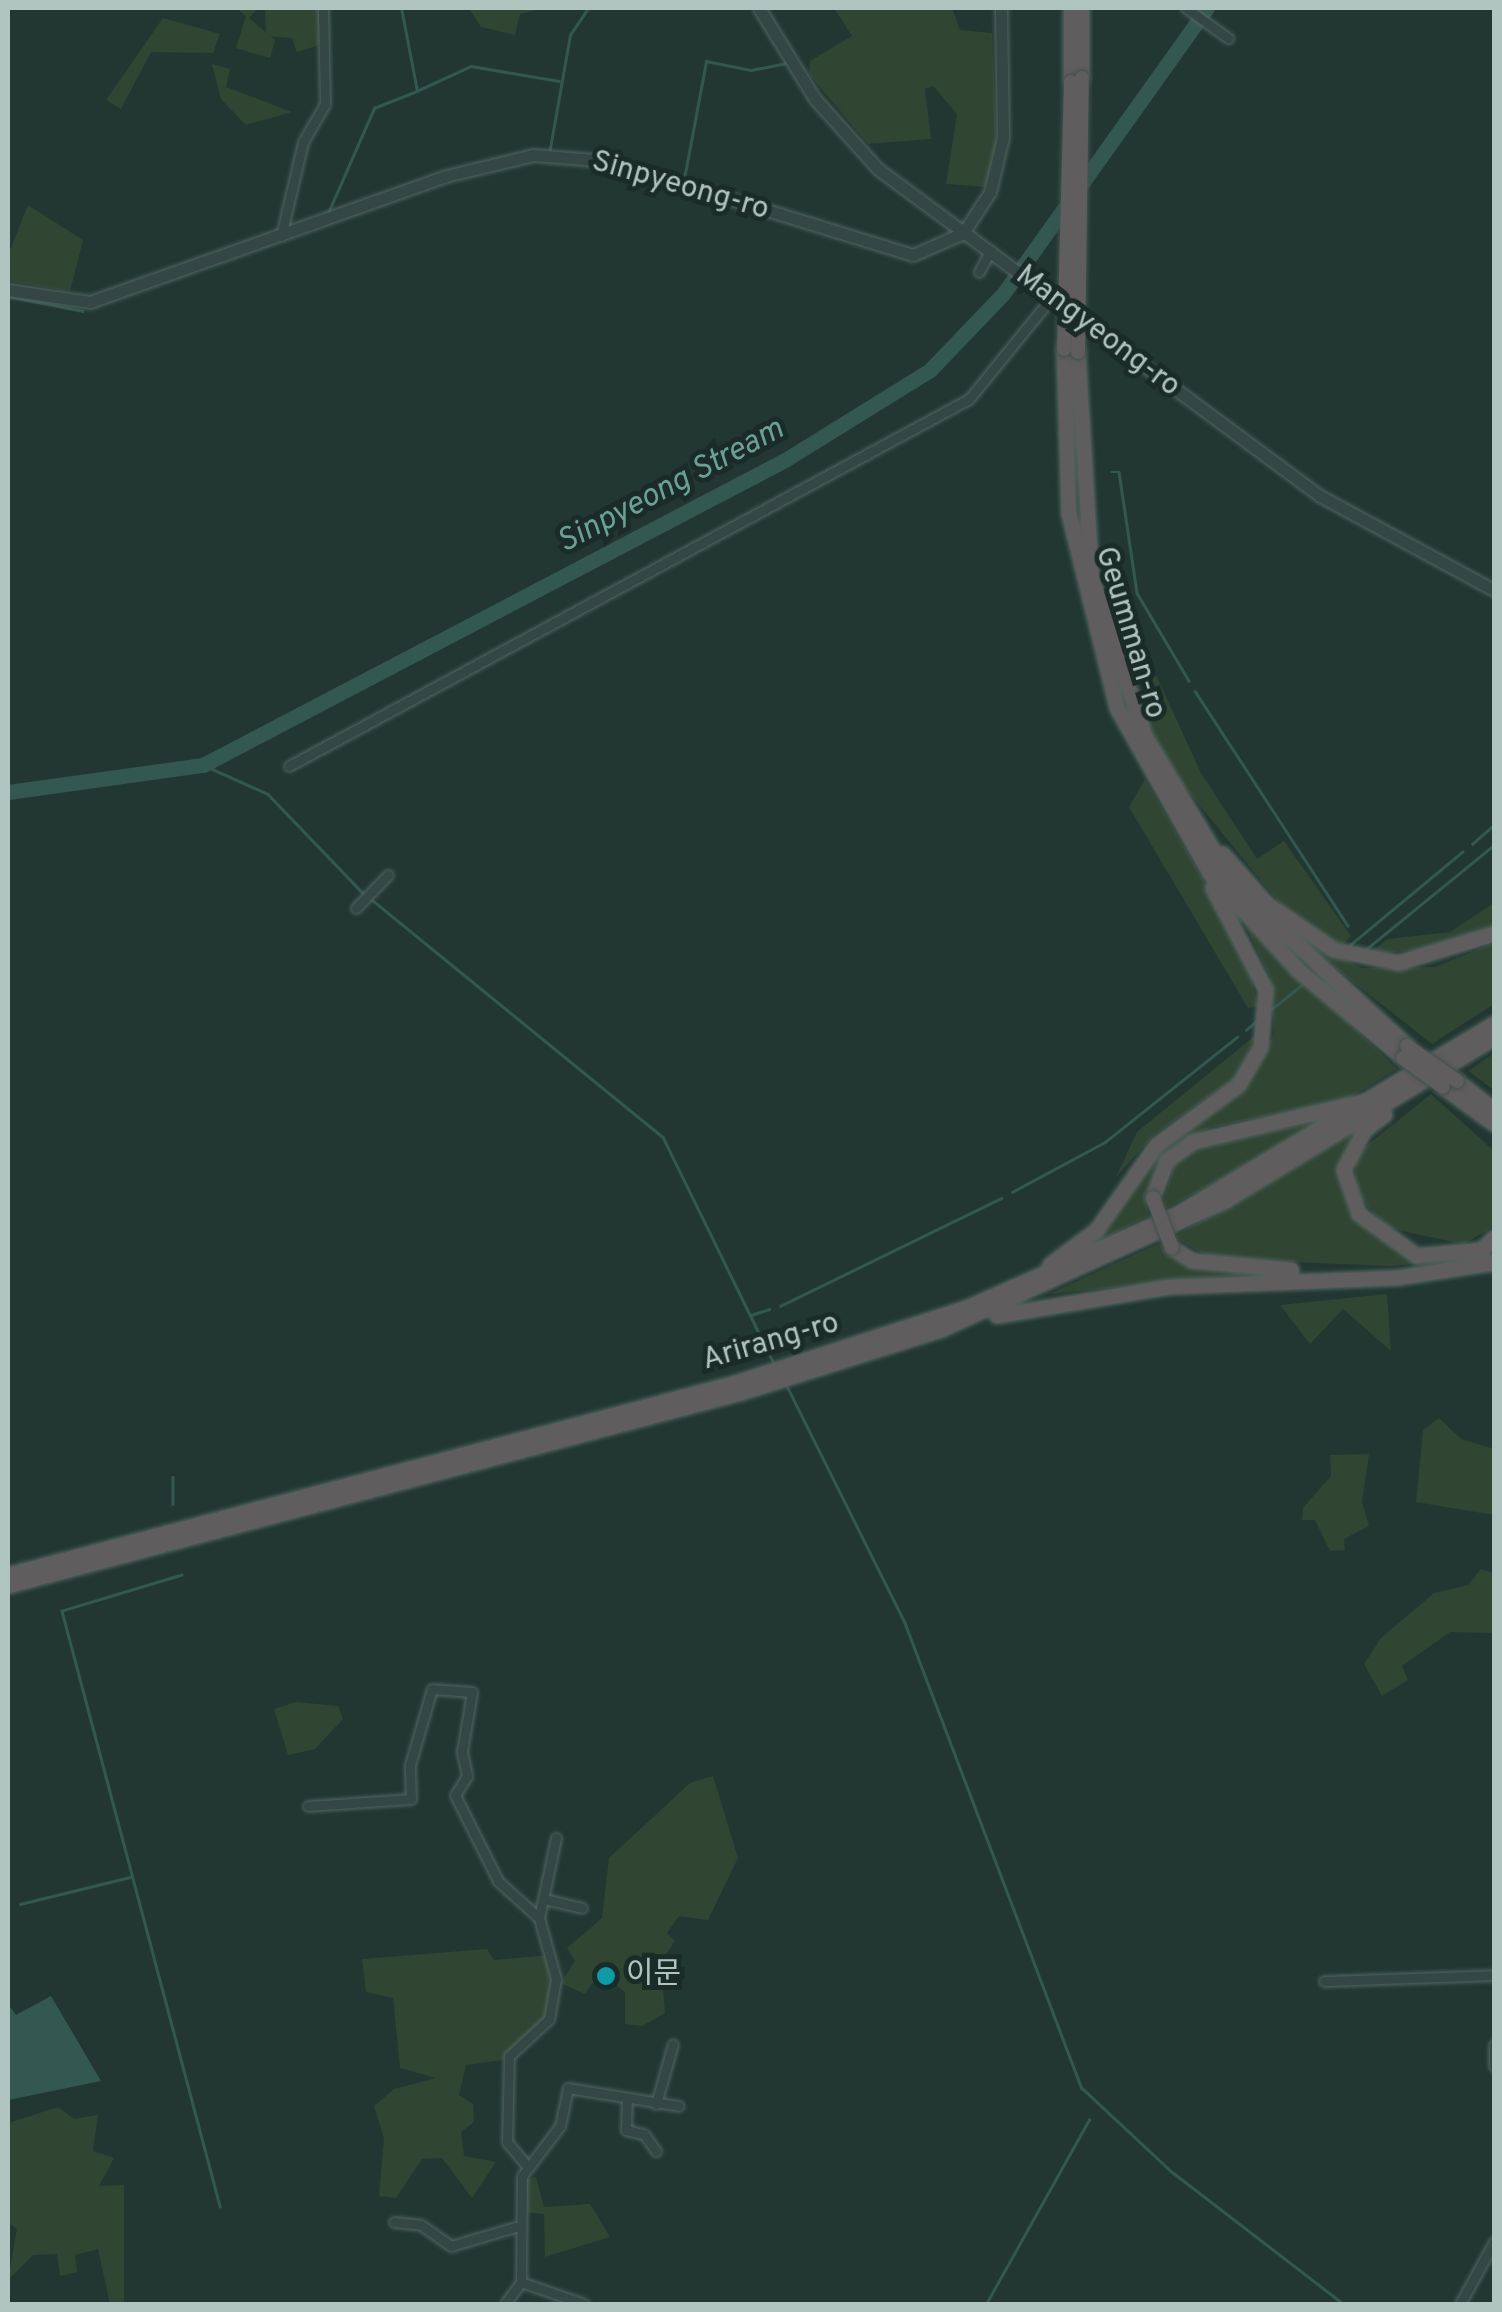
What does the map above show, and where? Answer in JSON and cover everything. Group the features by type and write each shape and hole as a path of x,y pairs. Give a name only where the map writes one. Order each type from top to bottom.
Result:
{"highway":[{"name":"Geumman-ro","path":"1071,8 1076,80"},
{"name":"Geumman-ro","path":"1082,8 1076,80 1071,351 1080,586 1117,708 1210,874 1300,971 1491,1117"},
{"name":"Geumman-ro","path":"1071,351 1092,579 1120,678 1196,830 1236,888 1405,1052"},
{"path":"1196,830 1204,828 1267,904 1322,944 1371,961 1426,960 1494,934"},
{"path":"1041,1277 1097,1230 1157,1145 1239,1085 1261,1047 1266,990 1210,874"},
{"path":"1488,1041 1494,1012"},
{"name":"Arirang-ro","path":"8,1586 821,1365 982,1314 1228,1200 1488,1041 1494,1024"},
{"name":"Arirang-ro","path":"821,1365 1041,1277 1178,1214 1367,1104 1488,1041"},
{"path":"1392,1101 1344,1170 1359,1214 1417,1256 1482,1250 1494,1238"},
{"path":"1367,1104 1193,1142 1167,1161 1153,1198 1172,1248 1252,1270 1400,1275"},
{"path":"1491,1117 1494,1132"},
{"path":"982,1314 1171,1287 1400,1275 1494,1263"},
{"name":"Arirang-ro","path":"8,1574 738,1388"}],"street":[{"path":"280,238 303,142 325,104 323,8"},
{"name":"Mangyeong-ro","path":"759,8 853,142 963,233 1320,496 1494,590"},
{"path":"963,233 1001,158 1001,8"},
{"path":"1186,8 1226,37"},
{"name":"Sinpyeong-ro","path":"8,290 76,305 533,155 608,161 913,256 963,233"},
{"path":"979,272 993,253"},
{"path":"289,766 969,399 1048,296"},
{"path":"356,908 388,876"},
{"path":"308,1806 411,1799 410,1764 432,1689 472,1692 462,1752 468,1776 455,1795 498,1881 539,1918"},
{"path":"527,2166 507,2142 508,2068 556,2002 539,1918 556,1838"},
{"path":"544,1899 582,1908"},
{"path":"1324,1981 1494,1975"},
{"path":"656,2104 674,2044"},
{"path":"1494,2044 1494,2066"},
{"path":"506,2304 521,2282 515,2227 527,2166 560,2126 568,2088 679,2106"},
{"path":"627,2098 626,2130 656,2151"},
{"path":"394,2222 421,2225 451,2246 515,2227"},
{"path":"1460,2304 1494,2242"},
{"path":"521,2282 584,2304"}],"shaded area":[{"path":"236,8 258,8 249,18 275,40 270,58 236,48 246,16"},
{"path":"265,8 320,8 320,45 297,52 292,38 266,36"},
{"path":"469,8 546,8 520,14 515,35 481,27"},
{"path":"834,8 952,8 960,30 992,33 997,158 987,187 946,184 957,114 933,86 925,89 931,139 868,144 809,74 810,61 852,36"},
{"path":"163,18 220,34 213,53 151,52 121,109 106,100"},
{"path":"212,64 230,69 226,87 292,112 246,125 221,99"},
{"path":"28,205 83,240 70,291 8,281 8,255"},
{"path":"1156,675 1201,773 1257,859 1284,841 1351,936 1342,946 1291,917 1172,772 1136,699"},
{"path":"1145,779 1245,952 1258,1006 1248,1008 1129,807"},
{"path":"1494,903 1494,926 1452,948 1368,954 1388,939 1450,932"},
{"path":"1244,922 1397,1069 1346,1100 1212,1127 1171,1148 1147,1193 1148,1216 1087,1247 1156,1152 1244,1089 1274,1034 1270,978"},
{"path":"1287,930 1362,968 1435,967 1494,943 1494,1004 1432,1044"},
{"path":"1257,1034 1238,1077 1155,1134 1116,1177 1137,1132"},
{"path":"1494,1053 1494,1090 1468,1071"},
{"path":"1431,1094 1494,1151 1494,1227 1463,1244 1388,1228 1356,1195 1355,1155"},
{"path":"1319,1122 1256,1161 1161,1211 1175,1161 1196,1146"},
{"path":"1353,1133 1339,1174 1350,1214 1424,1261 1494,1246 1494,1256 1391,1266 1212,1259 1174,1237"},
{"path":"1162,1242 1187,1264 1252,1274 1049,1294"},
{"path":"1387,1294 1391,1351 1343,1309 1310,1344 1280,1305"},
{"path":"1439,1418 1461,1439 1494,1449 1494,1515 1416,1502 1423,1430"},
{"path":"1369,1454 1362,1502 1369,1526 1344,1539 1345,1550 1330,1551 1315,1520 1302,1520 1303,1508 1331,1476 1330,1455"},
{"path":"1481,1569 1494,1573 1494,1633 1450,1632 1402,1666 1408,1680 1382,1696 1364,1664 1381,1638 1434,1593 1468,1585"},
{"path":"296,1702 338,1706 343,1719 315,1749 288,1755 274,1709"},
{"path":"713,1776 738,1858 708,1920 679,1916 667,1933 675,1941 661,1962 665,2013 642,2026 625,2024 625,1992 600,1972 585,1994 561,1983 575,1961 567,1948 602,1918 609,1858 690,1783"},
{"path":"487,1949 494,1960 550,1955 554,1981 547,2019 502,2060 466,2065 459,2095 473,2104 474,2122 461,2132 464,2156 496,2162 472,2198 442,2158 422,2159 396,2198 379,2196 384,2138 374,2106 394,2089 436,2078 400,2068 393,1998 366,1992 362,1959"},
{"path":"51,1996 101,2081 8,2100 8,2004 16,2015"},
{"path":"58,2107 74,2119 98,2115 93,2151 114,2158 99,2186 124,2185 124,2304 110,2304 98,2249 75,2255 77,2272 60,2276 57,2254 33,2255 8,2280 17,2229 8,2222 8,2123"},
{"path":"536,2177 544,2207 590,2204 610,2237 545,2257 544,2214 521,2212 523,2181"}],"waterway":[{"path":"328,213 374,108 417,91 401,8"},
{"path":"549,154 570,35 588,8"},
{"name":"Sinpyeong Stream","path":"8,792 203,765 785,460 930,370 1003,294 1207,8"},
{"path":"684,179 706,61 751,70 787,63"},
{"path":"419,90 471,66 559,81"},
{"path":"8,296 83,311"},
{"path":"1111,472 1119,472 1137,593 1189,681"},
{"path":"1195,691 1348,926"},
{"path":"203,765 268,794 364,894"},
{"path":"1472,844 1494,825"},
{"path":"1364,951 1494,845"},
{"path":"1350,945 1462,852"},
{"path":"371,899 663,1137 775,1366"},
{"path":"1272,1009 1302,985"},
{"path":"1246,1030 1258,1020"},
{"path":"1012,1192 1105,1142 1237,1037"},
{"path":"780,1306 1001,1198"},
{"path":"751,1315 769,1309"},
{"path":"787,1386 905,1623 1082,2088 1171,2171 1344,2304"},
{"path":"173,1477 173,1504"},
{"path":"182,1575 62,1611 220,2206"},
{"path":"20,1904 130,1877"},
{"path":"986,2304 1089,2120"}],"place":[{"name":"이문","path":"606,1976"}]}
